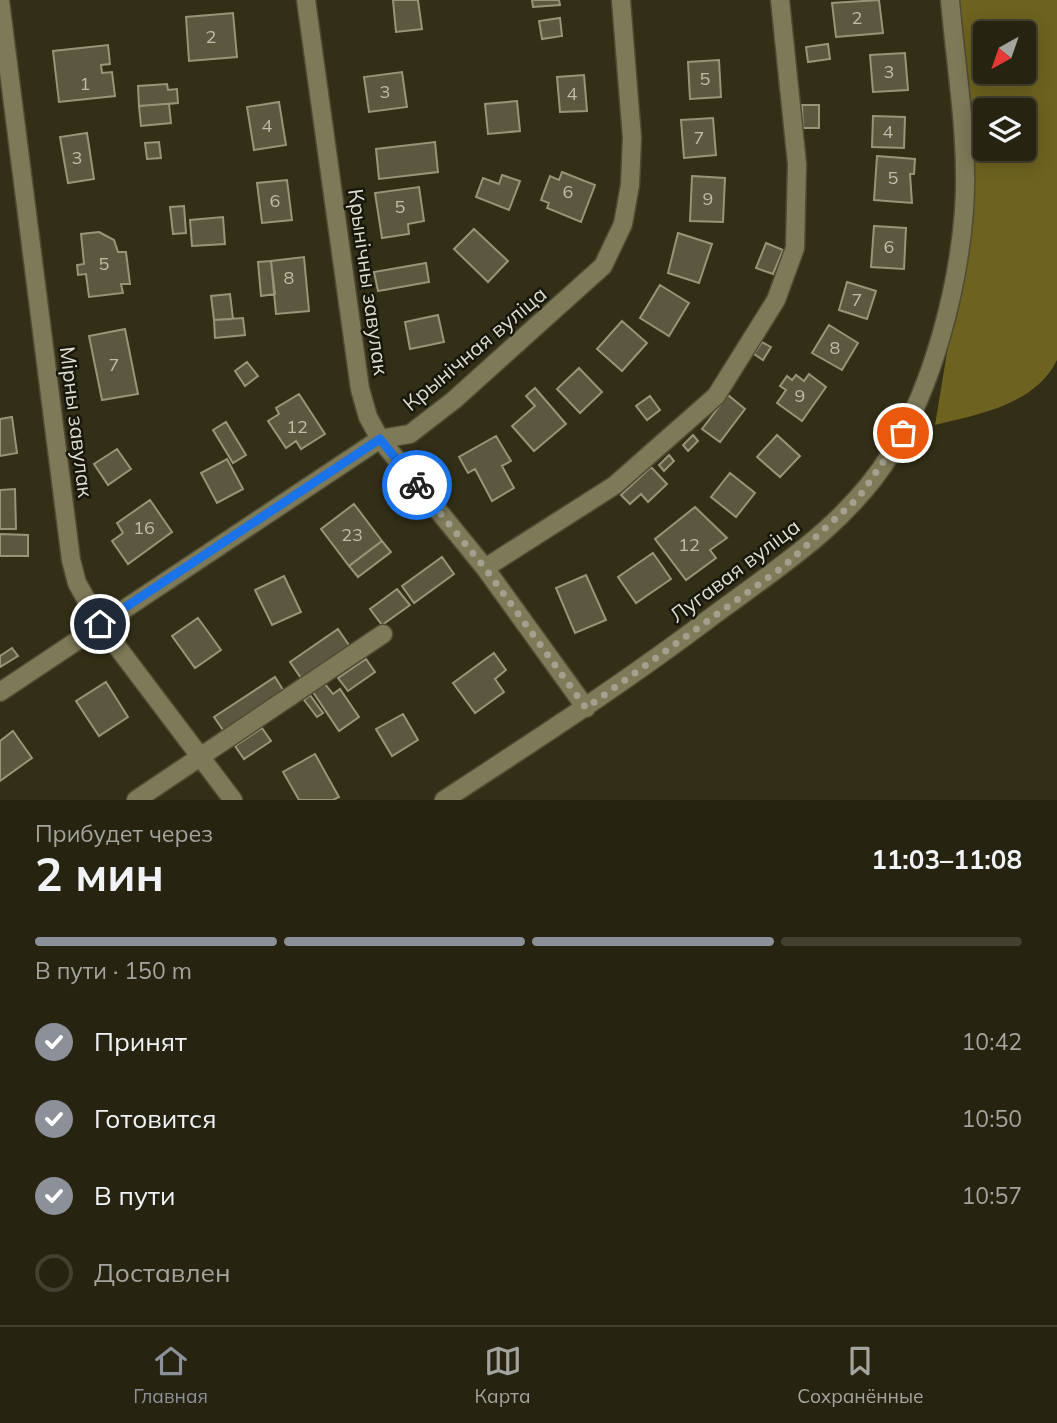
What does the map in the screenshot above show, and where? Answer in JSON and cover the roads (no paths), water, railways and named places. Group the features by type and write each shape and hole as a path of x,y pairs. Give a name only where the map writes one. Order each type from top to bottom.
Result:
{"street":[{"name":"Крынічны завулак","path":"306,0 360,389 368,417 380,439 485,568 586,708"},
{"name":"Крынічная вуліца","path":"0,692 380,439 410,434 454,400 603,266 623,224 630,186 632,138 621,0"},
{"path":"485,568 615,485 716,396 776,300 794,248 797,164 780,0"},
{"name":"Лугавая вуліца","path":"444,800 586,708 783,567 859,497 891,454 914,413 940,334 964,211 961,100 950,0"},
{"name":"Мірны завулак","path":"0,1 71,560 77,583 100,624 233,800"},
{"path":"136,800 383,634"}]}
